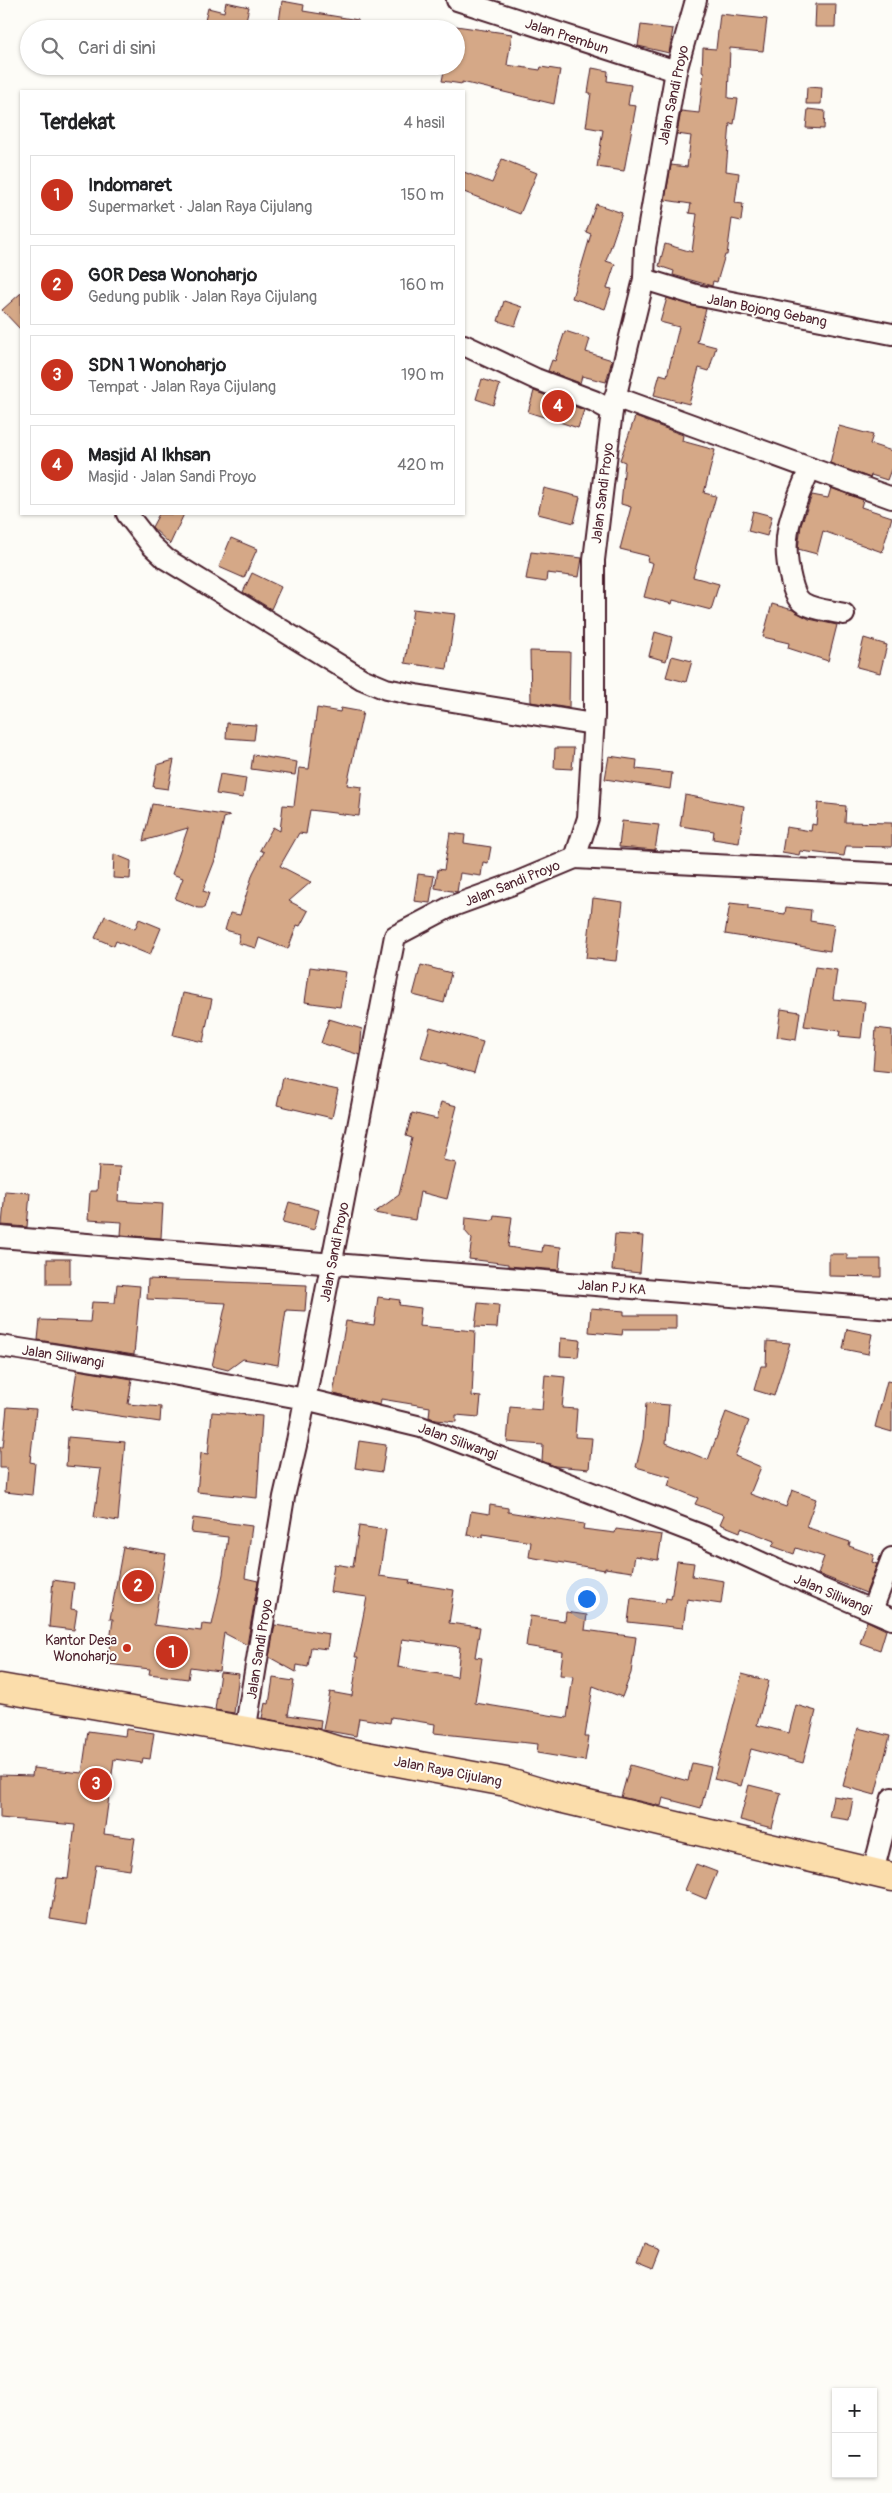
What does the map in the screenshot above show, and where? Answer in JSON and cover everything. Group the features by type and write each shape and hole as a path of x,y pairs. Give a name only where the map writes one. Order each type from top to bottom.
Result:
{"highway":[{"name":"Jalan Raya Cijulang","path":"0,1688 310,1742 339,1751 506,1782 559,1798 883,1874"}],"street":[{"name":"Jalan Prembun","path":"457,0 676,71"},
{"name":"Jalan Sandi Proyo","path":"245,1732 284,1497 306,1399 395,936 450,907 575,858 588,818 593,724 594,560 614,404 644,279 645,247 676,71 696,0"},
{"name":"Jalan Bojong Gebang","path":"644,279 696,295 892,334"},
{"path":"465,345 536,379 594,401 614,404 810,468 892,498"},
{"path":"810,468 790,520 785,541 787,565 793,589 803,603 844,614"},
{"path":"128,515 151,545 166,560 362,679 386,689 416,695 593,724"},
{"path":"575,858 892,874"},
{"name":"Jalan PJ KA","path":"0,1237 331,1265 892,1308"},
{"name":"Jalan Siliwangi","path":"0,1346 146,1369 306,1399 421,1426 492,1452 579,1489 701,1535 892,1619"},
{"path":"872,1610 892,1558"},
{"path":"883,1874 892,1798"}],"building":[{"path":"282,1 304,5 303,11 358,20 279,20"},
{"path":"226,2 249,7 246,20 205,20 208,8 224,12"},
{"path":"816,4 836,4 835,27 815,27"},
{"path":"720,14 767,19 763,51 730,48 728,98 738,99 734,124 730,123 726,171 739,173 735,203 743,204 741,221 732,219 727,255 725,255 717,282 713,281 712,286 673,275 674,271 659,266 665,244 692,252 697,214 689,213 691,204 665,200 671,165 687,167 691,136 677,134 681,111 699,113 704,72 702,72 703,48 716,49"},
{"path":"641,25 673,29 669,53 638,46"},
{"path":"465,27 512,34 507,65 540,70 541,67 560,70 554,104 462,82 462,84 442,81 443,75 465,75"},
{"path":"592,68 608,71 607,81 631,85 628,105 636,106 624,171 597,167 603,130 586,127 591,93 588,93"},
{"path":"807,87 822,88 821,104 806,104"},
{"path":"808,109 825,111 824,129 806,128"},
{"path":"502,159 537,173 520,214 465,192 465,172 492,183"},
{"path":"596,204 622,213 606,261 615,264 607,288 612,289 605,309 572,298 591,234 586,232"},
{"path":"20,294 20,329 2,310"},
{"path":"667,298 706,309 697,342 716,347 709,371 699,368 689,404 654,395 660,374 667,376 679,327 660,322"},
{"path":"504,301 522,307 515,326 498,321"},
{"path":"565,331 590,339 586,352 612,360 606,382 582,376 580,383 548,371 552,360 555,361"},
{"path":"482,379 500,385 493,405 476,399"},
{"path":"534,391 584,410 578,428 528,412"},
{"path":"635,417 683,435 682,441 715,450 704,493 716,496 693,577 719,584 711,610 673,600 672,604 644,597 653,563 647,561 648,556 620,549 631,507 621,504 625,462 620,460"},
{"path":"839,426 873,435 870,444 892,451 892,467 887,480 871,475 870,478 830,463"},
{"path":"544,488 580,497 574,523 538,514"},
{"path":"831,488 863,500 861,507 892,517 882,552 823,531 817,554 798,549 801,525 812,495 828,498"},
{"path":"753,511 772,516 767,536 748,531"},
{"path":"158,515 184,515 170,544 152,527"},
{"path":"231,538 257,549 244,578 219,567"},
{"path":"531,552 582,558 579,577 547,573 546,582 526,579"},
{"path":"252,573 281,587 271,609 243,592"},
{"path":"772,604 793,610 809,619 837,625 828,661 788,648 789,643 763,637"},
{"path":"413,609 455,614 447,669 405,663"},
{"path":"655,632 672,637 666,661 649,656"},
{"path":"864,638 887,645 880,673 857,667"},
{"path":"530,651 570,652 569,708 531,702"},
{"path":"672,656 692,661 686,682 666,677"},
{"path":"317,708 340,712 341,708 363,712 347,785 362,787 359,816 310,810 306,834 299,833 280,866 311,882 289,901 308,911 300,926 297,925 288,949 259,938 256,948 238,943 240,934 225,930 230,913 240,915 253,873 264,852 260,850 273,827 280,831 283,805 294,806 299,768 309,769"},
{"path":"227,723 256,725 254,740 226,738"},
{"path":"555,748 574,748 572,769 554,768"},
{"path":"253,755 297,762 295,775 251,769"},
{"path":"609,756 637,760 636,769 672,773 670,789 605,779"},
{"path":"174,760 168,789 153,787 157,765"},
{"path":"220,774 246,778 243,798 216,794"},
{"path":"685,795 744,806 739,843 713,839 714,831 680,826"},
{"path":"818,803 846,806 845,822 892,823 892,847 846,846 844,856 800,851 799,855 782,852 786,827 811,831 812,824 816,825"},
{"path":"152,804 230,816 224,818 215,860 203,891 209,893 204,908 198,908 175,899 183,878 172,874 188,828 143,841"},
{"path":"622,821 659,825 655,850 619,847"},
{"path":"450,833 465,835 464,843 491,847 488,863 483,862 481,876 460,873 457,892 435,888 438,869 444,870"},
{"path":"114,854 131,861 130,879 113,878"},
{"path":"418,874 434,876 430,903 414,901"},
{"path":"593,898 623,902 616,961 586,958"},
{"path":"730,903 748,905 748,909 785,914 786,907 811,910 810,921 834,925 830,951 725,934"},
{"path":"105,916 135,929 139,919 161,928 150,955 116,941 114,946 95,938"},
{"path":"421,965 451,973 444,1003 413,995"},
{"path":"310,967 346,972 340,1007 305,1002"},
{"path":"815,967 837,970 833,999 865,1002 861,1038 839,1036 840,1031 804,1026"},
{"path":"183,993 212,999 203,1042 173,1035"},
{"path":"781,1009 800,1012 796,1040 777,1037"},
{"path":"329,1019 362,1029 360,1055 321,1043"},
{"path":"430,1027 483,1042 474,1073 421,1058"},
{"path":"876,1028 892,1030 892,1072 873,1070"},
{"path":"283,1078 338,1090 332,1118 277,1105"},
{"path":"441,1102 457,1106 443,1160 456,1163 447,1199 420,1192 415,1220 374,1213 399,1195 412,1138 406,1136 412,1113 437,1119"},
{"path":"99,1166 120,1167 118,1201 163,1204 161,1238 121,1235 122,1222 88,1220 90,1191 97,1191"},
{"path":"5,1191 30,1193 27,1227 2,1225"},
{"path":"289,1202 319,1210 314,1230 283,1222"},
{"path":"494,1215 512,1217 508,1247 542,1252 543,1245 561,1247 559,1270 508,1266 508,1264 469,1259 472,1239 465,1231 466,1217 493,1220"},
{"path":"615,1234 643,1236 640,1273 612,1270"},
{"path":"829,1254 847,1254 847,1259 881,1259 881,1277 829,1276"},
{"path":"47,1259 70,1259 70,1284 47,1284"},
{"path":"148,1279 307,1285 305,1311 286,1310 278,1365 243,1359 228,1370 212,1366 226,1303 147,1299"},
{"path":"117,1284 140,1286 134,1355 38,1340 40,1320 90,1322 92,1302 115,1303"},
{"path":"378,1297 400,1300 399,1305 421,1308 419,1326 475,1331 472,1396 481,1397 479,1417 456,1415 456,1422 436,1420 429,1417 430,1407 381,1399 380,1405 333,1394 346,1321 374,1325"},
{"path":"478,1303 499,1305 497,1328 475,1327"},
{"path":"591,1308 624,1311 624,1315 676,1315 676,1329 623,1329 622,1335 589,1332"},
{"path":"847,1329 872,1334 868,1354 843,1349"},
{"path":"561,1338 580,1340 578,1357 560,1356"},
{"path":"767,1341 790,1343 774,1396 754,1390 761,1366 766,1366"},
{"path":"77,1370 132,1379 128,1404 161,1407 160,1422 71,1409"},
{"path":"545,1375 565,1377 562,1408 577,1409 575,1437 592,1438 589,1469 555,1466 542,1461 543,1445 507,1442 510,1407 542,1410"},
{"path":"887,1381 892,1382 892,1432 875,1427"},
{"path":"646,1403 669,1405 666,1443 708,1460 726,1412 749,1421 735,1456 761,1467 750,1494 786,1507 792,1490 816,1499 806,1527 850,1542 849,1546 874,1555 872,1562 877,1564 866,1593 818,1574 824,1557 796,1548 794,1554 772,1546 775,1541 741,1528 740,1532 720,1524 724,1515 695,1504 698,1498 668,1486 671,1477 636,1467 643,1439"},
{"path":"7,1407 36,1409 30,1462 35,1463 32,1495 5,1492 7,1468 0,1468 0,1447 3,1447"},
{"path":"212,1412 262,1416 257,1498 197,1492 201,1453 208,1454"},
{"path":"68,1437 125,1442 118,1521 94,1517 101,1469 66,1466"},
{"path":"359,1441 386,1445 382,1472 355,1468"},
{"path":"490,1505 508,1508 508,1512 584,1524 583,1529 615,1533 616,1529 662,1535 658,1560 635,1556 632,1572 605,1568 605,1570 529,1557 531,1542 483,1534 483,1537 467,1535 471,1511 489,1514"},
{"path":"193,1518 252,1526 245,1578 258,1581 247,1645 224,1633 219,1671 190,1667 188,1679 149,1674 150,1669 107,1664 113,1619 110,1619 123,1547 166,1554 154,1625 201,1631 202,1624 212,1625 223,1574 228,1537 191,1533"},
{"path":"359,1526 386,1530 379,1576 410,1580 409,1583 454,1590 449,1623 480,1627 475,1657 482,1658 475,1703 567,1718 573,1676 560,1675 563,1652 526,1646 530,1616 565,1621 566,1612 587,1615 585,1630 636,1637 631,1673 622,1697 593,1686 585,1737 589,1737 585,1761 537,1753 538,1744 434,1733 435,1724 391,1717 390,1723 359,1718 356,1736 323,1730 330,1692 352,1696 358,1657 355,1657 367,1597 330,1592 334,1564 353,1567","holes":["402,1639 460,1647 457,1677 398,1667"]},
{"path":"677,1561 694,1563 692,1576 724,1581 721,1604 687,1599 683,1628 628,1622 631,1598 665,1603 666,1598 671,1599"},
{"path":"53,1580 74,1583 71,1609 77,1610 74,1630 49,1627"},
{"path":"867,1621 886,1630 880,1650 860,1643"},
{"path":"275,1625 329,1634 327,1649 311,1647 308,1667 297,1665 296,1672 269,1657"},
{"path":"220,1672 239,1674 234,1713 215,1710"},
{"path":"742,1674 769,1681 757,1725 789,1733 796,1705 816,1711 803,1763 751,1749 741,1786 714,1779"},
{"path":"273,1678 294,1681 288,1715 321,1720 320,1729 262,1718 265,1703 269,1704"},
{"path":"858,1728 890,1736 875,1795 843,1786"},
{"path":"126,1729 154,1733 150,1759 143,1758 142,1763 114,1759 104,1834 135,1838 130,1870 96,1865 87,1925 50,1919 57,1878 68,1879 75,1825 0,1818 0,1775 32,1776 33,1768 82,1773 88,1731 125,1736"},
{"path":"692,1763 711,1767 701,1808 663,1798 661,1806 621,1797 630,1765 688,1781"},
{"path":"749,1785 781,1793 772,1828 740,1820"},
{"path":"833,1796 853,1799 849,1820 829,1817"},
{"path":"696,1864 717,1872 706,1899 685,1890"},
{"path":"644,2243 661,2250 654,2268 637,2261"}],"place":[{"name":"Masjid Al Ikhsan","path":"558,406"},
{"name":"GOR Desa Wonoharjo","path":"138,1586"},
{"name":"Kantor Desa Wonoharjo","path":"127,1648"},
{"name":"Indomaret","path":"172,1652"},
{"name":"SDN 1 Wonoharjo","path":"96,1784"}]}
